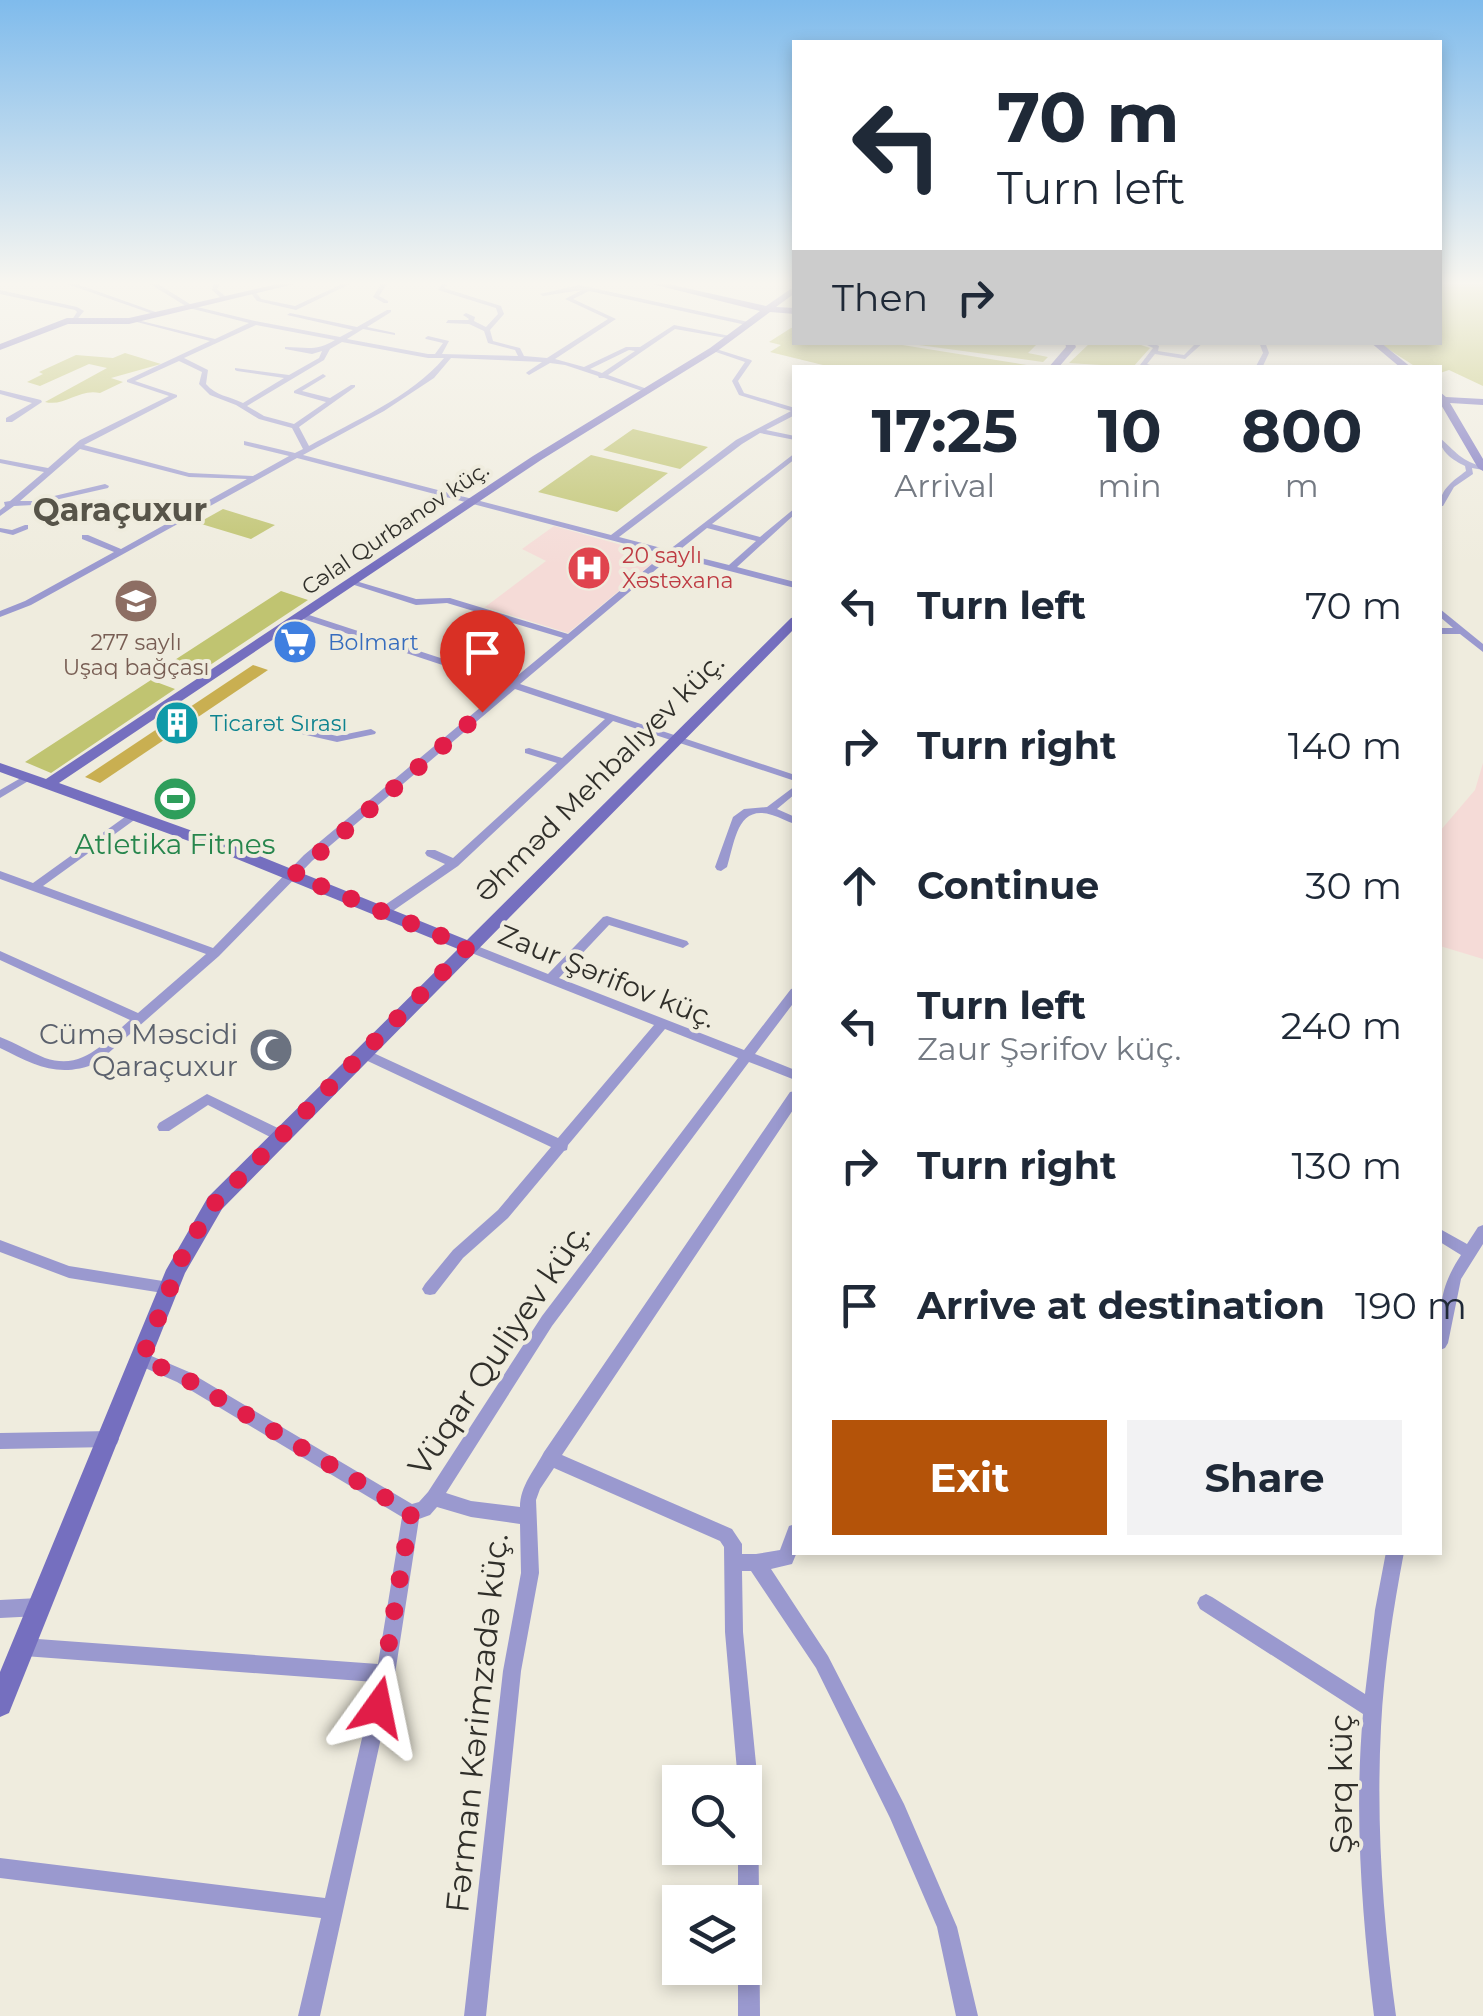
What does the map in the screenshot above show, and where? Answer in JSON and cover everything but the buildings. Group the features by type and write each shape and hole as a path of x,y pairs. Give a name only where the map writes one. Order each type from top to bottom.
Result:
{"street":[{"path":"0,514 4,504 78,446 173,398 130,381 136,378"},
{"path":"204,378 202,384 214,398 242,406 252,416 295,426 353,386"},
{"path":"242,406 286,378"},
{"path":"320,378 296,392 332,401"},
{"path":"0,614 28,604 429,378"},
{"path":"605,378 648,391"},
{"name":"Cəlal Qurbanov küç.","path":"47,785 475,499 668,378"},
{"path":"738,378 740,394 792,410"},
{"path":"0,392 38,402 9,420"},
{"path":"1442,398 1483,402"},
{"path":"1442,398 1483,468"},
{"path":"614,536 759,431 792,413"},
{"path":"295,426 306,447"},
{"path":"759,431 792,437"},
{"path":"247,443 792,584"},
{"path":"1442,443 1468,467 1483,468"},
{"path":"78,446 189,475 252,477"},
{"path":"0,1042 55,1068 80,1067 92,1060 214,953 294,875 512,687 672,552 792,458"},
{"path":"0,461 47,470"},
{"path":"782,466 792,468"},
{"path":"1442,501 1451,486 1470,472 1468,467"},
{"path":"4,504 33,503 105,486"},
{"path":"731,568 792,513"},
{"path":"708,526 761,540"},
{"path":"0,530 12,533 25,528"},
{"path":"84,536 119,551"},
{"path":"349,582 416,602 447,600 571,638"},
{"path":"1442,614 1483,649"},
{"path":"300,615 792,777"},
{"name":"Əhməd Mehbalıyev küç.","path":"0,1704 170,1288 193,1235 215,1203 792,624"},
{"path":"1442,631 1461,631"},
{"path":"382,912 454,863 610,719"},
{"path":"297,730 337,739 371,732"},
{"path":"529,750 565,762"},
{"name":"Zaur Şərifov küç.","path":"0,767 294,875 748,1060 792,1074"},
{"path":"0,794 26,778"},
{"path":"770,810 792,792"},
{"path":"721,867 736,819 748,811 770,810 792,820"},
{"path":"33,888 133,816"},
{"path":"431,853 454,863"},
{"path":"0,875 214,953"},
{"path":"550,979 607,920 684,944"},
{"path":"0,955 140,1019"},
{"name":"Vüqar Quliyev küç.","path":"309,2016 386,1674 411,1513 424,1509 434,1498 547,1321 748,1060 792,996"},
{"path":"430,1289 562,1146 661,1025"},
{"path":"362,1053 562,1146"},
{"path":"164,1127 207,1098 279,1135"},
{"name":"Fərman Kərimzadə küç.","path":"475,2016 512,1670 530,1572 533,1484 792,1100"},
{"path":"1442,1334 1454,1278 1467,1251 1483,1231"},
{"path":"1442,1236 1467,1251"},
{"path":"0,1246 70,1272 170,1288"},
{"path":"142,1359 183,1377 411,1513"},
{"path":"0,1441 111,1439"},
{"path":"550,1458 726,1535 734,1544 822,1662 896,1810 947,1926 968,2016"},
{"path":"434,1498 471,1509 529,1517"},
{"path":"746,1562 786,1558 792,1541"},
{"name":"Şərq küç","path":"1385,2016 1367,1802 1376,1645 1392,1555"},
{"path":"746,1562 734,1632 748,1784 749,2016"},
{"path":"1206,1603 1370,1708"},
{"path":"0,1609 39,1608"},
{"path":"24,1647 386,1674"},
{"path":"0,1868 333,1909"}],"shaded area":[{"path":"554,526 661,556 568,633 485,607 546,561 522,549"},
{"path":"1483,763 1483,959 1442,947 1442,829 1475,790"}],"green space":[{"path":"35,378 58,378 40,386 27,382"},
{"path":"89,378 123,382 100,393 45,402"},
{"path":"1466,378 1483,378 1483,386"},
{"path":"633,429 708,447 680,469 603,450"},
{"path":"591,455 668,473 617,512 538,492"},
{"path":"223,509 275,525 251,539 198,523"},
{"path":"281,591 308,600 195,675 167,665"},
{"path":"151,680 175,689 51,773 25,762"}],"place":[{"name":"20 saylı Xəstəxana","path":"589,568"},
{"name":"277 saylı Uşaq bağçası","path":"136,601"},
{"name":"Bolmart","path":"295,642"},
{"name":"Ticarət Sırası","path":"177,723"},
{"name":"Atletika Fitnes","path":"175,799"},
{"name":"Cümə Məscidi Qaraçuxur","path":"271,1050"}],"district":[{"name":"Qaraçuxur","path":"120,510"}],"route":[{"path":"378,1707 411,1513 183,1377 142,1359 185,1250 215,1203 468,947 294,875 308,858 482,712"}]}
